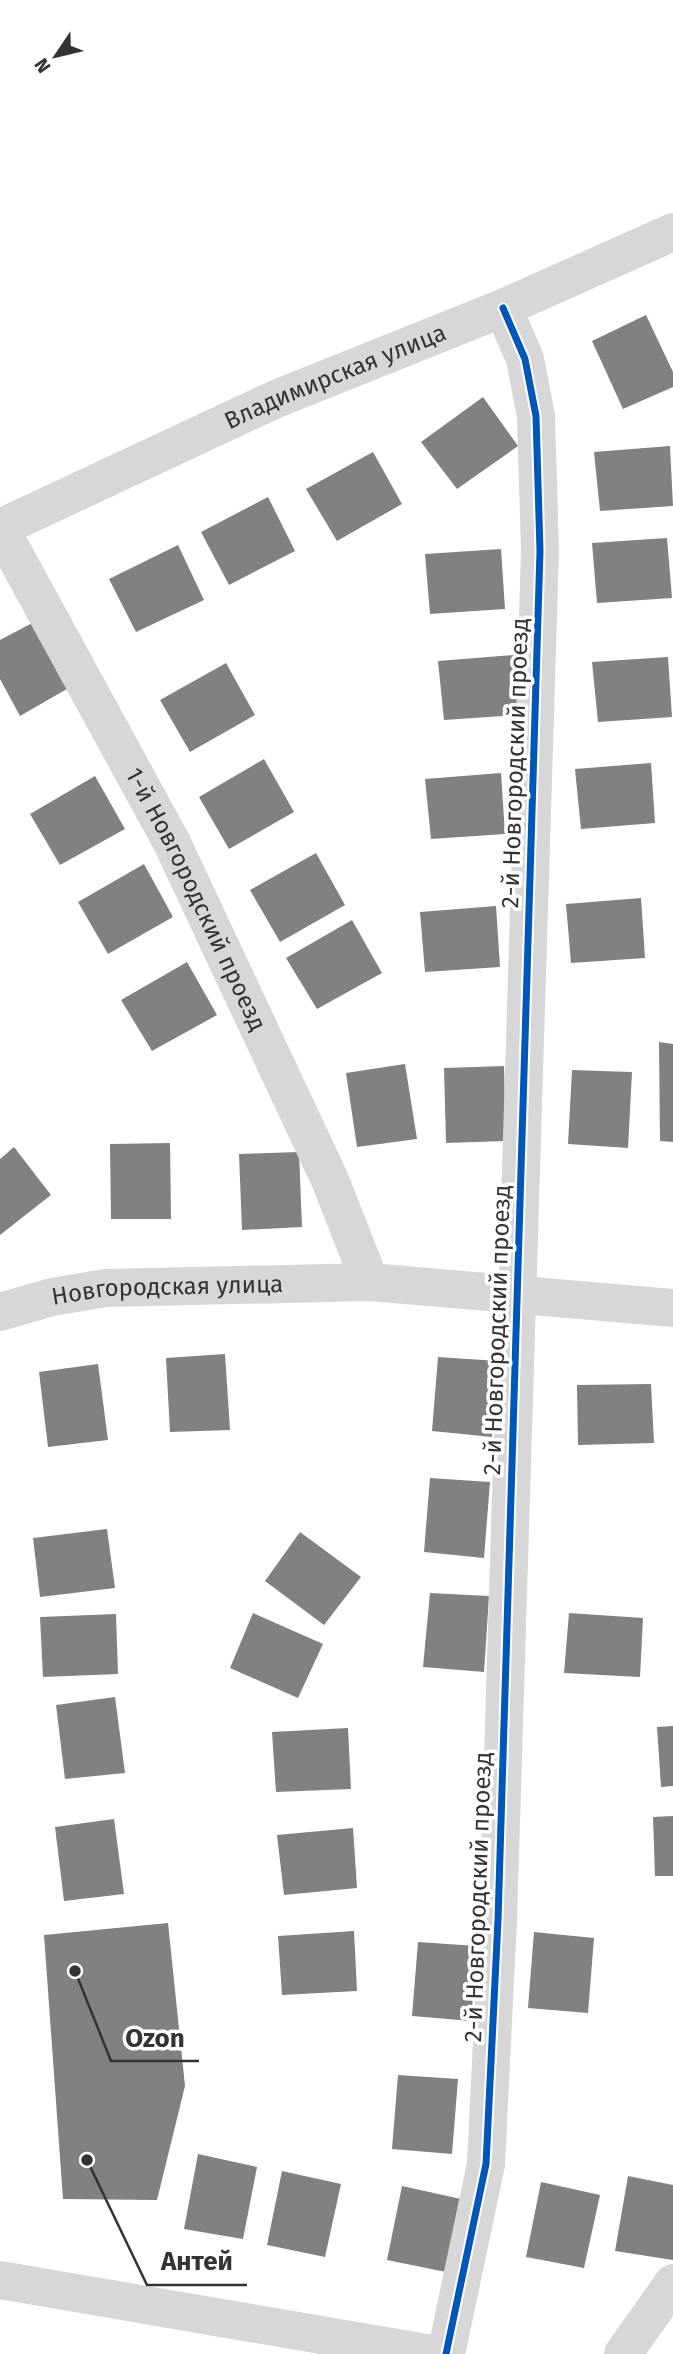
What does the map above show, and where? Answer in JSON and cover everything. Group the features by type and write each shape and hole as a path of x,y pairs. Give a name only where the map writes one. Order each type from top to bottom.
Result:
{"street":[{"name":"Владимирская улица","path":"0,528 276,399 503,308 673,232"},
{"name":"2-й Новгородский проезд","path":"446,2354 486,2164 498,1920 540,551 536,416 525,359 503,308"},
{"name":"1-й Новгородский проезд","path":"0,528 172,843 330,1180 370,1282"},
{"name":"Новгородская улица","path":"0,1312 52,1297 106,1288 370,1282 673,1308"},
{"path":"0,2280 432,2354"},
{"path":"623,2354 673,2283"}],"building":[{"path":"646,315 673,372 673,387 623,409 592,341"},
{"path":"483,397 518,446 457,489 421,442"},
{"path":"670,446 673,506 600,511 594,452"},
{"path":"373,452 402,504 337,541 306,489"},
{"path":"268,497 295,551 229,585 201,532"},
{"path":"667,538 672,598 597,603 592,543"},
{"path":"178,545 204,600 136,632 109,579"},
{"path":"501,549 505,609 430,614 425,554"},
{"path":"36,621 72,686 20,716 0,679 0,640"},
{"path":"514,655 518,715 444,720 438,661"},
{"path":"668,657 672,717 598,722 592,662"},
{"path":"226,663 255,715 190,752 160,700"},
{"path":"264,759 294,812 229,849 199,797"},
{"path":"651,763 655,823 581,829 575,769"},
{"path":"501,773 505,834 431,839 425,779"},
{"path":"95,776 125,829 60,865 30,814"},
{"path":"316,853 345,905 280,942 250,890"},
{"path":"144,864 173,917 108,954 78,902"},
{"path":"641,898 645,958 571,963 566,904"},
{"path":"496,906 500,967 425,972 420,912"},
{"path":"352,920 382,973 317,1009 286,958"},
{"path":"187,962 217,1015 152,1051 121,1000"},
{"path":"659,1042 673,1044 673,1142 660,1141"},
{"path":"405,1064 417,1139 357,1147 346,1073"},
{"path":"504,1066 506,1141 446,1143 444,1068"},
{"path":"572,1070 632,1072 628,1148 568,1144"},
{"path":"170,1143 171,1219 111,1219 110,1144"},
{"path":"14,1147 51,1195 0,1235 0,1159"},
{"path":"299,1152 302,1227 242,1230 239,1154"},
{"path":"225,1354 230,1430 170,1432 166,1358"},
{"path":"438,1357 498,1361 492,1437 432,1431"},
{"path":"98,1364 108,1440 48,1447 39,1372"},
{"path":"651,1384 654,1443 578,1445 577,1385"},
{"path":"430,1478 490,1482 484,1558 424,1552"},
{"path":"107,1529 115,1588 40,1597 33,1538"},
{"path":"300,1532 361,1577 324,1625 265,1581"},
{"path":"430,1593 489,1596 484,1672 423,1667"},
{"path":"253,1613 323,1644 298,1698 230,1668"},
{"path":"569,1613 643,1618 640,1677 564,1673"},
{"path":"116,1614 118,1674 43,1677 40,1617"},
{"path":"115,1697 125,1773 65,1779 56,1705"},
{"path":"673,1726 673,1786 661,1787 657,1727"},
{"path":"348,1728 351,1789 276,1792 272,1732"},
{"path":"673,1816 673,1876 655,1876 653,1817"},
{"path":"114,1819 124,1894 64,1901 55,1827"},
{"path":"353,1828 357,1888 284,1895 277,1835"},
{"path":"168,1923 185,2086 157,2200 63,2199 44,1935"},
{"path":"354,1931 357,1991 282,1995 278,1936"},
{"path":"534,1932 594,1938 588,2013 528,2008"},
{"path":"418,1942 477,1946 471,2021 412,2016"},
{"path":"398,2075 458,2079 452,2154 392,2149"},
{"path":"198,2154 257,2167 243,2239 184,2229"},
{"path":"282,2171 341,2184 325,2257 267,2245"},
{"path":"628,2176 673,2185 673,2260 615,2251"},
{"path":"541,2182 600,2195 584,2268 526,2257"},
{"path":"402,2186 461,2199 446,2272 387,2260"}],"cycle path":[{"path":"446,2354 486,2164 498,1920 540,551 536,416 525,359 503,308"}],"place":[{"name":"Ozon","path":"75,1971"},
{"name":"Антей","path":"87,2160"}]}
